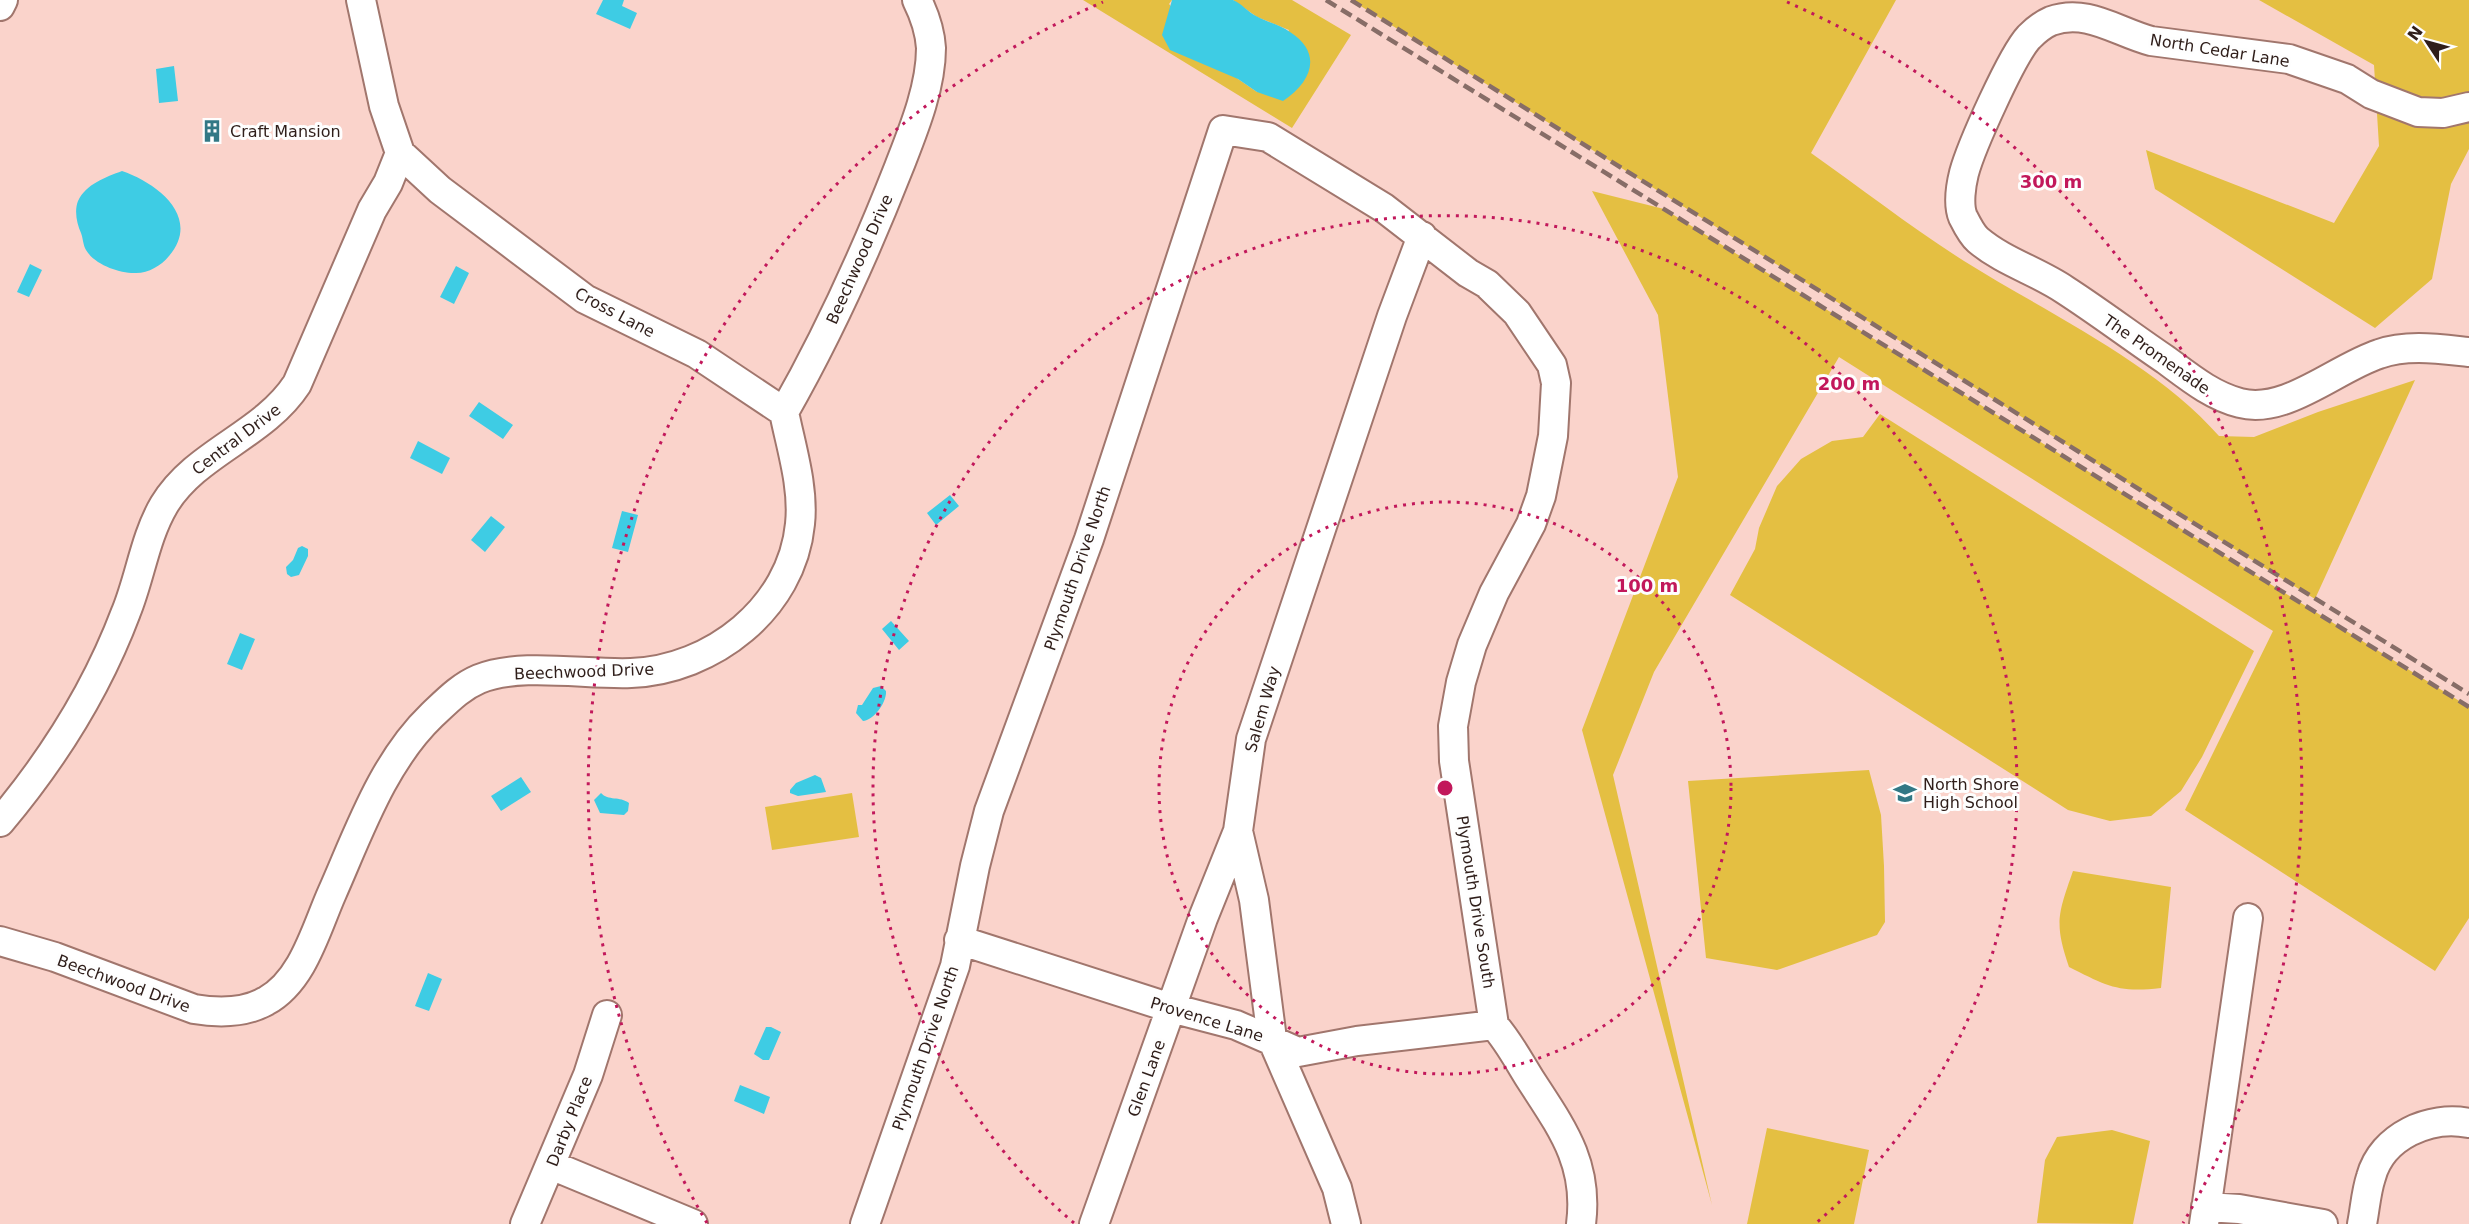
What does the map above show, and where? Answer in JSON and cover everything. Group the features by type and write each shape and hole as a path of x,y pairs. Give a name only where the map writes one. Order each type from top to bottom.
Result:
{"street":[{"path":"0,6 3,0"},
{"path":"361,0 384,106 399,153"},
{"name":"Beechwood Drive","path":"0,941 55,957 194,1009 213,1012 240,1010 267,1001 286,985 303,960 367,813 393,763 428,719 456,692 480,679 501,674 524,672 633,673 673,667 735,638 755,620 782,580 795,546 800,523 798,486 784,412 809,368 870,240 914,126 929,67 931,47 927,24 917,0"},
{"name":"North Cedar Lane","path":"1962,191 1964,172 1975,143 2017,55 2029,37 2049,22 2070,17 2097,19 2133,36 2151,40 2289,58 2348,79 2371,94 2418,112 2443,113 2469,106"},
{"name":"Plymouth Drive North","path":"865,1224 955,966 989,812 1089,539 1223,130 1268,137 1384,208 1422,236"},
{"name":"Cross Lane","path":"399,153 440,190 585,299 697,354 784,412"},
{"name":"Central Drive","path":"0,822 79,712 99,675 128,609 163,506 189,475 268,418 286,401 297,384 372,210 388,183 399,153"},
{"name":"The Promenade","path":"1962,191 1962,215 1976,238 2000,256 2063,288 2212,393 2241,404 2261,405 2282,401 2381,353 2403,349 2469,352"},
{"name":"Salem Way","path":"1346,1224 1337,1188 1272,1039 1254,900 1238,831 1251,740 1392,316 1422,236"},
{"name":"Plymouth Drive South","path":"1422,236 1468,273 1487,284 1517,313 1552,365 1556,383 1553,436 1541,496 1531,524 1494,593 1472,645 1452,726 1454,761 1494,1025"},
{"name":"Glen Lane","path":"1094,1224 1171,1008 1238,831"},
{"path":"2248,918 2205,1215 2257,1213 2323,1224"},
{"name":"Provence Lane","path":"959,940 1171,1008 1236,1025 1298,1052 1357,1041 1494,1025"},
{"name":"Darby Place","path":"525,1224 588,1075 607,1015"},
{"path":"1494,1025 1513,1047 1575,1154 1583,1189 1581,1224"},
{"path":"2362,1224 2371,1176 2380,1157 2396,1141 2433,1121 2453,1119 2469,1123"},
{"path":"551,1165 693,1224"}],"shaded area":[{"path":"1083,0 1172,0 1169,4 1238,79 1257,92 1289,30 1257,17 1233,0 1292,0 1351,35 1292,128"},
{"path":"1351,0 1896,0 1811,153 1964,261 2132,362 2193,409 2219,436 2254,437 2318,412 2415,380 2315,599"},
{"path":"2259,0 2469,0 2469,149 2451,184 2432,279 2375,328 2155,189 2146,150 2334,223 2379,146 2374,65"},
{"path":"1592,191 1664,209 2469,707 2469,918 2435,971 2185,810 2273,631 1839,357 1654,672 1613,775 1712,1205 1582,730 1678,477 1658,315"},
{"path":"1880,414 2254,651 2202,757 2181,791 2151,816 2110,821 2068,810 1730,595 1755,549 1759,528 1777,486 1801,459 1832,441 1863,437"},
{"path":"1869,770 1881,815 1884,866 1885,922 1877,935 1777,970 1706,958 1688,781"},
{"path":"852,793 859,837 772,850 765,807"},
{"path":"2073,871 2171,887 2161,988 2123,989 2093,979 2069,967 2061,939 2060,919"},
{"path":"1767,1128 1869,1150 1854,1224 1747,1224"},
{"path":"2112,1130 2150,1141 2133,1224 2037,1223 2045,1160 2057,1137"}],"water":[{"path":"603,0 624,0 622,6 637,13 630,29 596,14"},
{"path":"1172,0 1233,0 1239,3 1256,16 1286,30 1300,40 1310,58 1307,76 1301,85 1283,101 1257,92 1238,79 1170,50 1162,35"},
{"path":"174,66 178,101 159,103 156,69"},
{"path":"122,171 135,176 161,193 178,215 180,228 178,242 162,263 144,272 121,271 95,260 85,248 77,222 78,201 86,190 97,182"},
{"path":"30,264 42,270 29,297 17,292"},
{"path":"456,266 469,273 454,304 440,297"},
{"path":"479,402 513,425 503,439 469,416"},
{"path":"418,441 450,458 442,474 410,458"},
{"path":"950,495 959,506 936,525 927,513"},
{"path":"622,511 638,515 628,552 612,548"},
{"path":"491,516 505,527 485,552 471,540"},
{"path":"302,546 308,549 308,556 299,575 291,577 287,574 286,567 293,560 298,548"},
{"path":"891,621 909,641 899,650 882,629"},
{"path":"240,633 255,639 242,670 227,664"},
{"path":"881,686 886,691 882,705 875,714 863,721 856,713 858,705 862,705 873,688"},
{"path":"815,775 821,778 826,792 798,796 790,793 796,783"},
{"path":"521,777 531,792 501,811 491,796"},
{"path":"601,793 629,803 628,811 624,815 600,813 594,800"},
{"path":"428,973 442,979 429,1011 415,1006"},
{"path":"766,1027 781,1032 769,1060 763,1060 754,1054"},
{"path":"740,1085 770,1097 764,1114 734,1101"}],"railway":[{"path":"1326,0 2469,707"},
{"path":"1351,0 2469,694"}],"place":[{"name":"Craft Mansion","path":"212,131"},
{"name":"North Shore High School","path":"1905,793"}]}
